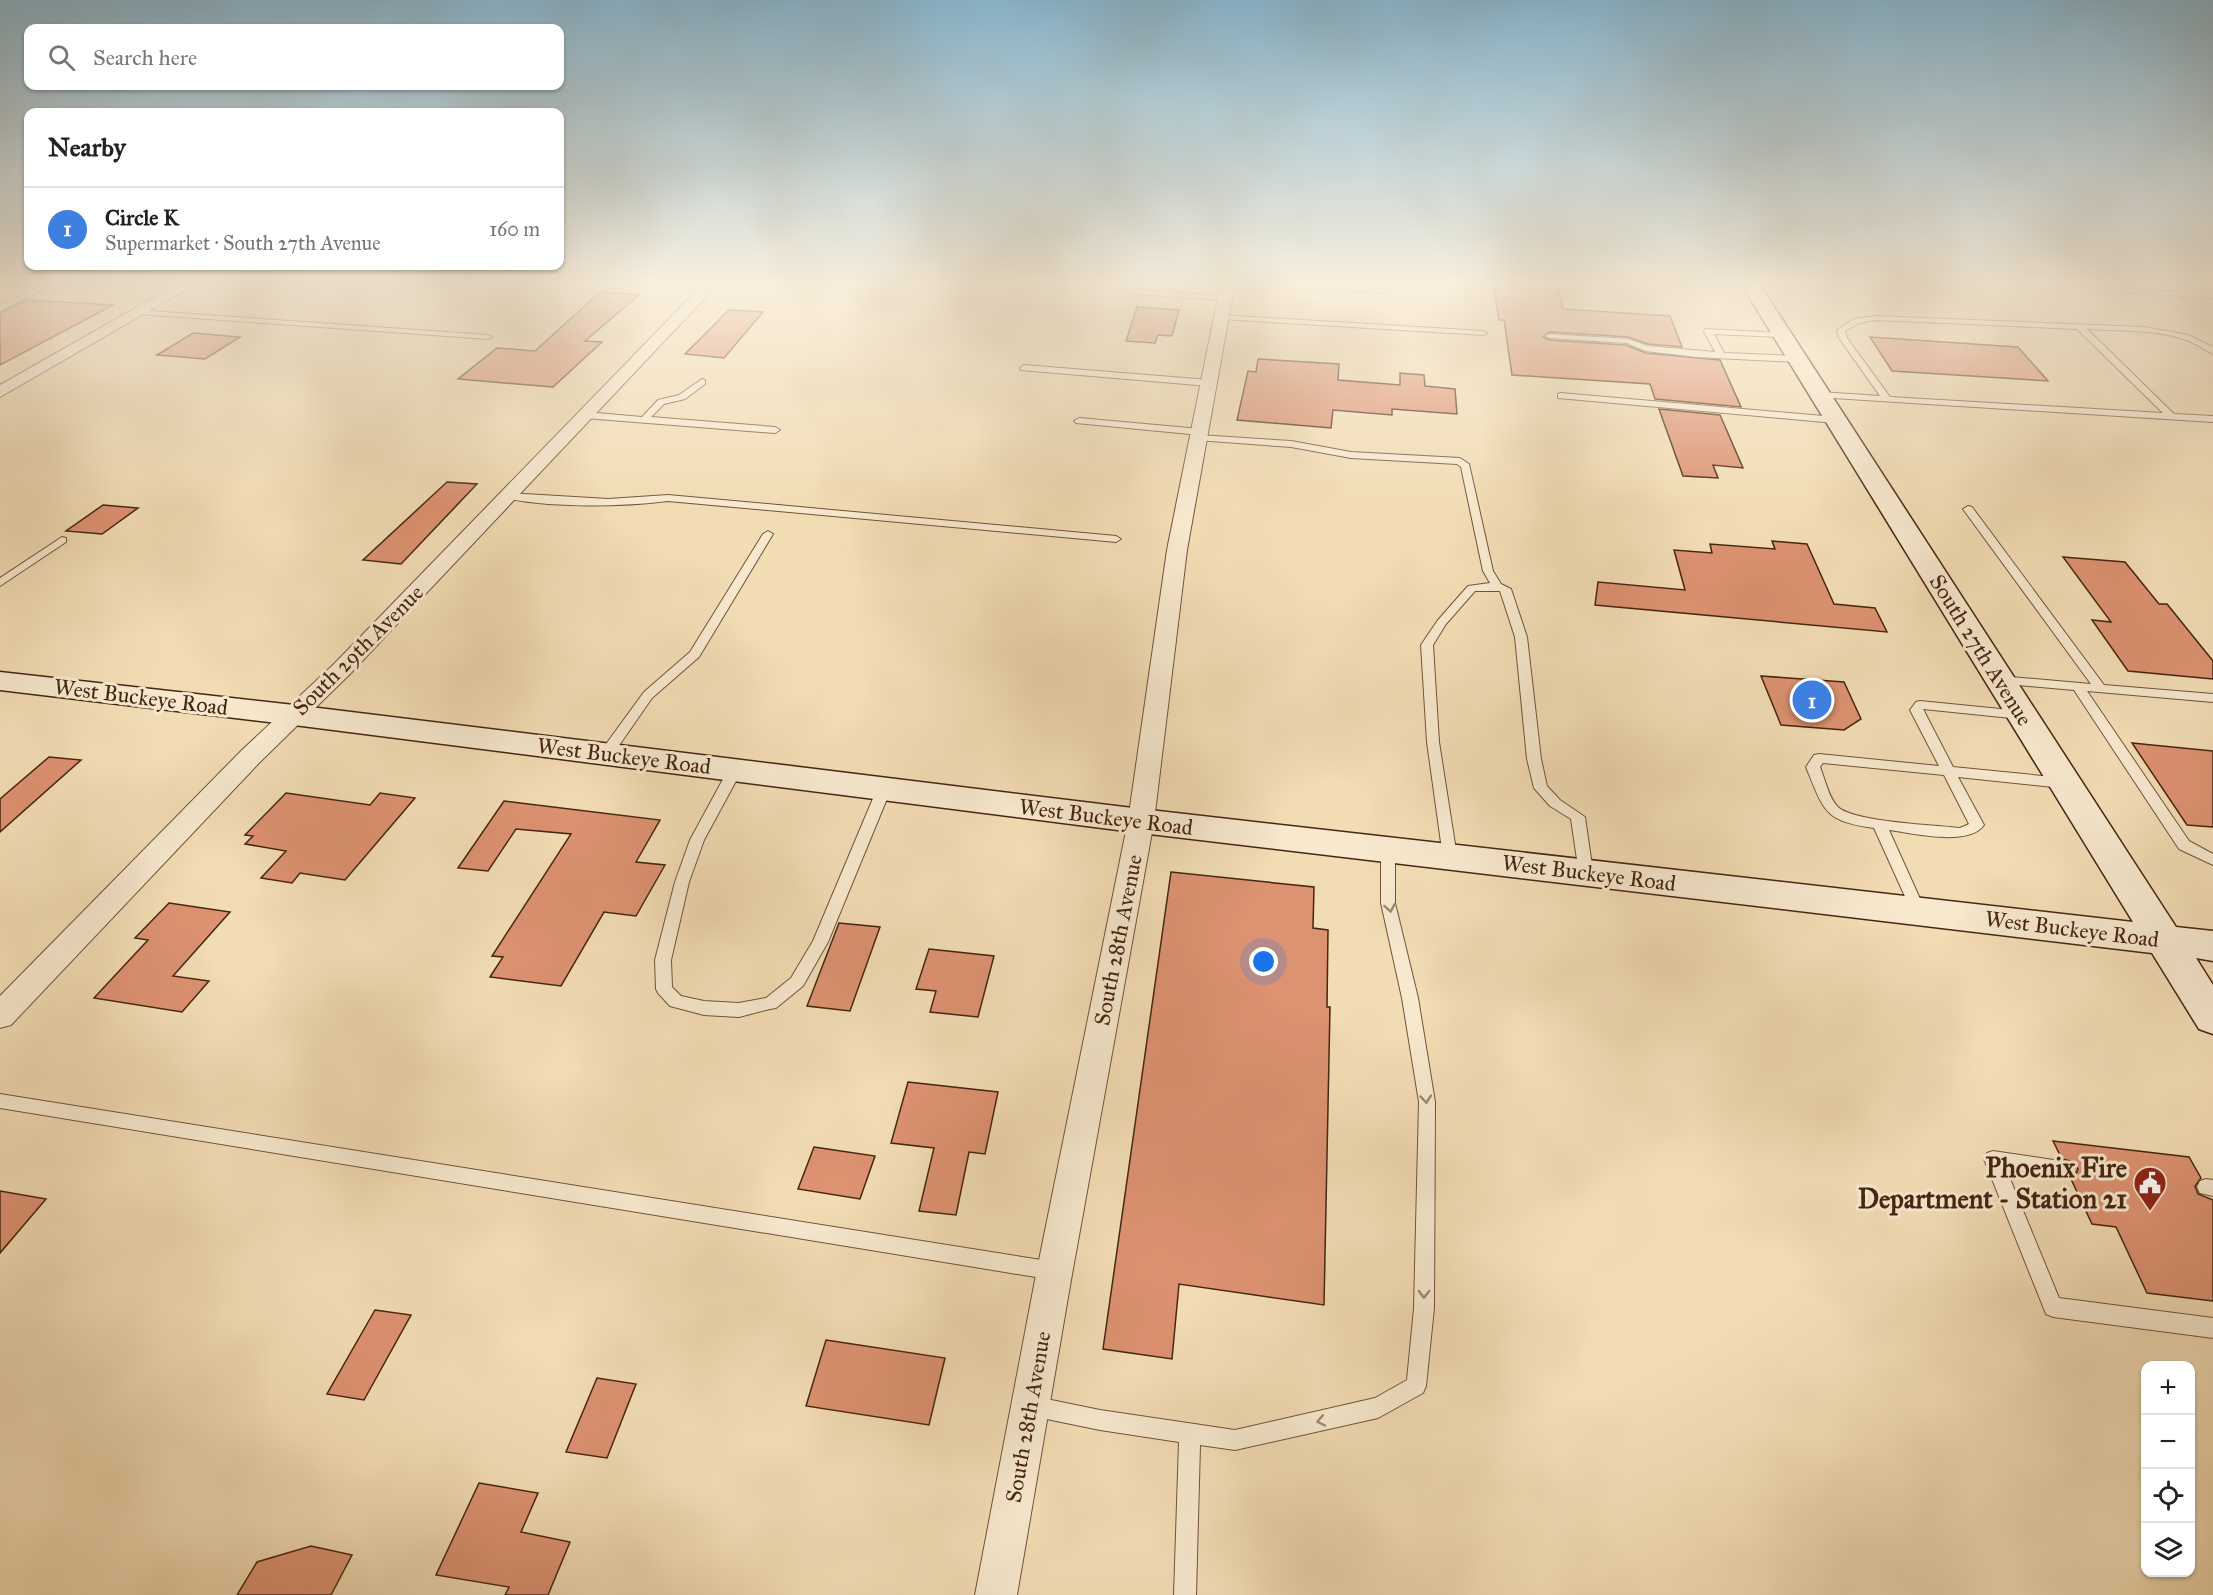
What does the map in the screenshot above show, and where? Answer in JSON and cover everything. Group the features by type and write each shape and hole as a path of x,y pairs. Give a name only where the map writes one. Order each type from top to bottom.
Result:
{"main road":[{"name":"South 27th Avenue","path":"1795,356 2213,1018"},
{"name":"West Buckeye Road","path":"0,681 294,715 1141,821 2213,946"}],"street":[{"path":"0,392 62,356"},
{"name":"South 29th Avenue","path":"0,1016 294,715 342,669 641,356"},
{"name":"South 28th Avenue","path":"996,1595 1054,1271 1141,821 1178,550 1214,356"}],"lane":[{"path":"1748,356 1797,359"},
{"path":"1856,356 1887,399"},
{"path":"2110,356 2172,417"},
{"path":"1024,368 1209,383"},
{"path":"644,420 661,402 682,397 702,382"},
{"path":"1561,396 1835,420"},
{"path":"1820,396 2213,419"},
{"path":"585,415 775,430"},
{"path":"1079,421 1291,444 1351,455 1460,461 1466,466 1488,571 1497,586"},
{"path":"508,496 586,504 640,502 668,498 1116,539"},
{"path":"1968,509 2101,689"},
{"path":"606,754 648,694 695,654 768,534"},
{"path":"0,583 62,540"},
{"path":"1450,857 1433,742 1427,645 1442,622 1472,588 1497,586 1505,589 1521,638 1534,759 1541,788 1555,803 1578,817 1586,873"},
{"path":"1999,680 2213,698"},
{"path":"2078,687 2184,845 2213,860"},
{"path":"2021,715 1920,705 1916,710 1950,772 1977,825 1971,830 1960,832 1843,819 1832,812 1813,767 1818,758 1950,772 2065,784"},
{"path":"735,770 697,840 682,882 663,960 664,989 676,1001 704,1008 740,1010 770,1003 797,982 820,942 884,789"},
{"path":"1879,824 1919,912"},
{"path":"1030,1405 1100,1420 1235,1440 1378,1408 1416,1386 1424,1308 1427,1102 1410,998 1388,903 1388,850"},
{"path":"0,1101 1054,1271"},
{"path":"2067,1170 1993,1159 2053,1306 2213,1328"},
{"path":"1185,1595 1190,1433"}],"building":[{"path":"0,356 16,356 0,365"},
{"path":"174,356 209,356 205,359"},
{"path":"486,356 586,356 553,387 458,379"},
{"path":"1509,356 1682,356 1720,360 1741,407 1655,399 1650,384 1512,375"},
{"path":"1883,356 2026,356 2048,381 1892,371"},
{"path":"1258,359 1339,364 1338,380 1400,385 1400,373 1424,375 1425,386 1455,389 1457,414 1392,409 1392,415 1333,410 1331,428 1237,420 1248,371 1256,372"},
{"path":"1659,409 1720,415 1743,468 1713,465 1718,478 1683,476"},
{"path":"447,482 477,484 401,564 363,560"},
{"path":"103,505 138,508 102,534 66,531"},
{"path":"1772,541 1807,544 1834,604 1875,608 1887,632 1595,605 1598,582 1685,590 1674,550 1712,553 1710,544 1775,549"},
{"path":"2063,557 2125,562 2159,604 2167,604 2213,661 2213,679 2128,671 2092,620 2111,622"},
{"path":"1761,676 1844,682 1861,719 1844,730 1781,725"},
{"path":"2132,743 2213,751 2213,827 2187,825"},
{"path":"49,757 81,760 0,832 0,799"},
{"path":"286,793 370,805 380,793 415,798 345,880 300,873 292,883 261,878 286,851 245,844 253,836 245,835"},
{"path":"504,801 660,820 636,862 665,865 636,916 604,912 561,986 490,977 503,957 492,956 571,834 516,829 488,871 458,868"},
{"path":"1171,872 1314,887 1313,928 1328,930 1327,1007 1330,1007 1324,1305 1179,1284 1172,1359 1103,1349"},
{"path":"169,903 230,912 173,976 209,981 182,1012 94,998 148,940 135,938"},
{"path":"839,923 880,927 850,1011 807,1006"},
{"path":"929,949 994,956 978,1017 930,1012 936,991 916,989"},
{"path":"908,1082 998,1092 985,1154 969,1152 956,1215 919,1211 934,1148 891,1143"},
{"name":"Phoenix Fire Department - Station 21","path":"2053,1141 2189,1157 2201,1178 2195,1186 2198,1194 2213,1200 2213,1301 2147,1293 2116,1227 2092,1224 2071,1179 2075,1177 2078,1169 2074,1162 2062,1159"},
{"path":"814,1147 875,1156 860,1199 798,1189"},
{"path":"0,1191 46,1199 0,1253"},
{"path":"375,1310 411,1315 364,1400 327,1394"},
{"path":"826,1340 945,1358 929,1425 806,1406"},
{"path":"597,1378 636,1384 607,1458 566,1452"},
{"path":"479,1483 538,1493 521,1532 570,1542 548,1595 505,1595 509,1587 436,1575"},
{"path":"311,1546 352,1555 331,1595 237,1595 257,1562"}],"place":[{"name":"Circle K","path":"1812,700"},
{"name":"Phoenix Fire Department - Station 21","path":"2150,1212"}]}
